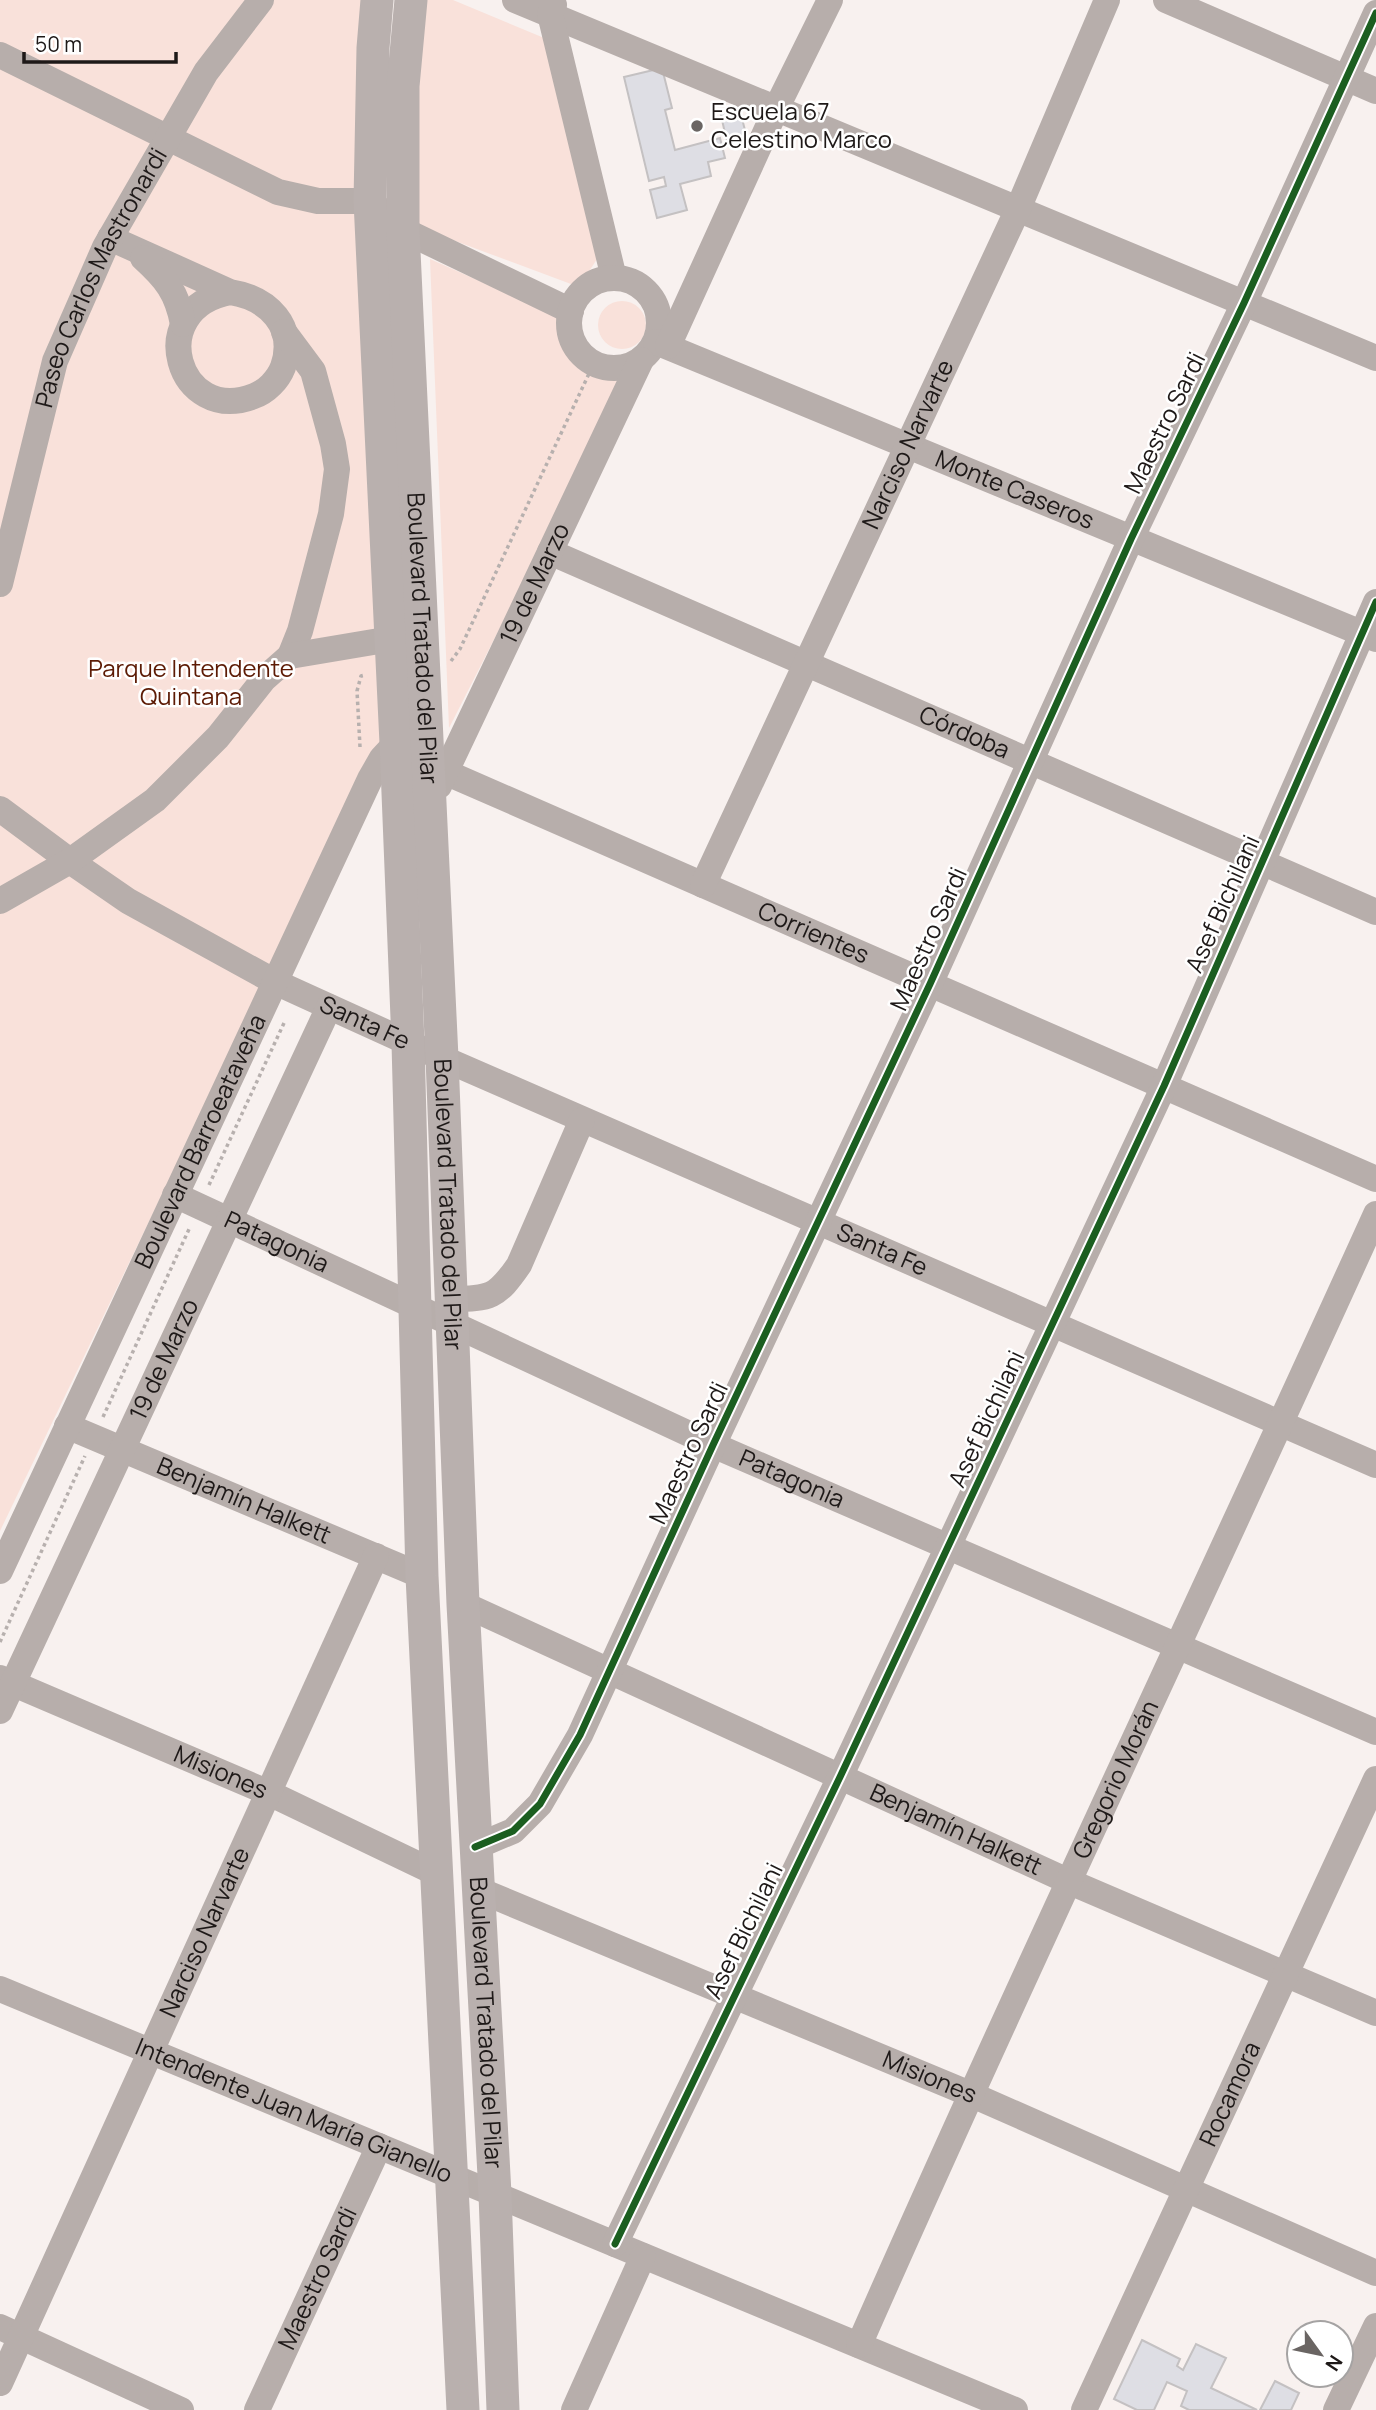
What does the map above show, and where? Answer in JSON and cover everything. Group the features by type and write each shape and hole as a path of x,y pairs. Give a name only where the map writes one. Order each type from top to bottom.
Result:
{"main road":[{"name":"Boulevard Tratado del Pilar","path":"377,0 373,48 370,201 406,637 419,926 442,1058 463,1604 495,2194 503,2410"},
{"name":"Boulevard Tratado del Pilar","path":"406,637 403,86 411,0"},
{"name":"Boulevard Tratado del Pilar","path":"411,743 429,806 408,1043 422,1576 463,2410"}],"street":[{"name":"Paseo Carlos Mastronardi","path":"0,584 55,361 121,243 169,138 206,72 261,0"},
{"path":"515,0 553,7 776,109 1376,358"},
{"name":"19 de Marzo","path":"429,806 550,552 830,0"},
{"name":"Narciso Narvarte","path":"703,885 1018,209 1107,0"},
{"path":"1166,0 1376,91"},
{"path":"553,7 614,278"},
{"name":"Maestro Sardi","path":"475,1847 513,1831 540,1804 580,1735 713,1445 820,1223 1131,539 1244,303 1376,13"},
{"path":"0,55 278,192 318,201 370,201 403,230 571,311"},
{"path":"0,901 69,861 155,800 218,737 264,678 290,656 300,631 331,514 337,469 333,444 313,371 277,316 264,303 248,295 230,292 121,243"},
{"path":"121,243 164,278 179,303 183,324"},
{"path":"614,278 629,280 642,287 653,298 659,327 655,349 620,368 590,362 579,351 571,336 571,311 585,289 598,281 614,278"},
{"path":"230,292 202,301 191,311 183,324 178,340 178,358 184,374 195,388 209,397 226,402 243,401 285,379 301,384 321,401"},
{"path":"273,383 282,368 286,350 285,332"},
{"name":"Monte Caseros","path":"655,349 907,444 1369,636"},
{"name":"Córdoba","path":"550,552 1376,912"},
{"name":"Asef Bichilani","path":"615,2244 840,1777 1164,1086 1263,863 1369,636 1376,602"},
{"path":"290,656 406,637"},
{"name":"Boulevard Barroeataveña","path":"0,1571 370,779 382,758 411,743"},
{"name":"Corrientes","path":"445,772 1376,1179"},
{"name":"Santa Fe","path":"0,809 69,861 139,907 275,982 582,1120 1376,1465"},
{"name":"19 de Marzo","path":"0,1711 6,1681 122,1449 329,1007"},
{"path":"453,1312 506,1284 519,1265 582,1120"},
{"name":"Patagonia","path":"175,1195 415,1307 453,1312 713,1445 1376,1732"},
{"name":"Gregorio Morán","path":"859,2345 970,2094 1179,1647 1376,1214"},
{"name":"Benjamín Halkett","path":"67,1426 422,1576"},
{"name":"Narciso Narvarte","path":"0,2384 11,2332 151,2052 376,1556"},
{"name":"Benjamín Halkett","path":"463,1604 1070,1882 1376,2013"},
{"name":"Misiones","path":"6,1681 269,1793 438,1874"},
{"name":"Rocamora","path":"1084,2410 1376,1779"},
{"name":"Misiones","path":"479,1890 970,2094 1376,2273"},
{"name":"Intendente Juan María Gianello","path":"0,1989 1015,2410"},
{"name":"Maestro Sardi","path":"257,2410 379,2146"},
{"path":"574,2410 643,2256"},
{"path":"1336,2410 1376,2326"},
{"path":"11,2332 181,2410"}],"green space":[{"name":"Parque Intendente Quintana","path":"0,0 369,0 384,741 362,779 0,1531"},
{"path":"425,0 453,0 549,40 597,259 579,287 415,226 415,82"},
{"path":"430,259 563,318 564,343 576,362 595,373 620,376 570,490 449,728"},
{"path":"622,301 639,308 646,325 639,342 622,349 605,342 598,325 605,308"}],"building":[{"path":"662,68 672,108 665,110 675,150 720,138 725,158 708,162 711,176 680,184 687,210 657,218 650,190 666,186 664,177 649,181 624,77"},
{"path":"739,107 747,138 727,142 720,111"},
{"path":"1142,2340 1180,2359 1177,2366 1183,2370 1196,2344 1226,2358 1211,2388 1257,2410 1189,2410 1181,2406 1187,2391 1167,2382 1154,2410 1137,2410 1114,2399"},
{"path":"1275,2381 1285,2386 1285,2389 1299,2393 1291,2410 1260,2410"}],"cycle path":[{"path":"475,1847 513,1831 540,1804 580,1735 930,984 1131,539 1244,303 1376,13"},
{"path":"615,2244 840,1777 1164,1086 1376,602"}],"place":[{"name":"Escuela 67 Celestino Marco","path":"697,126"}]}
